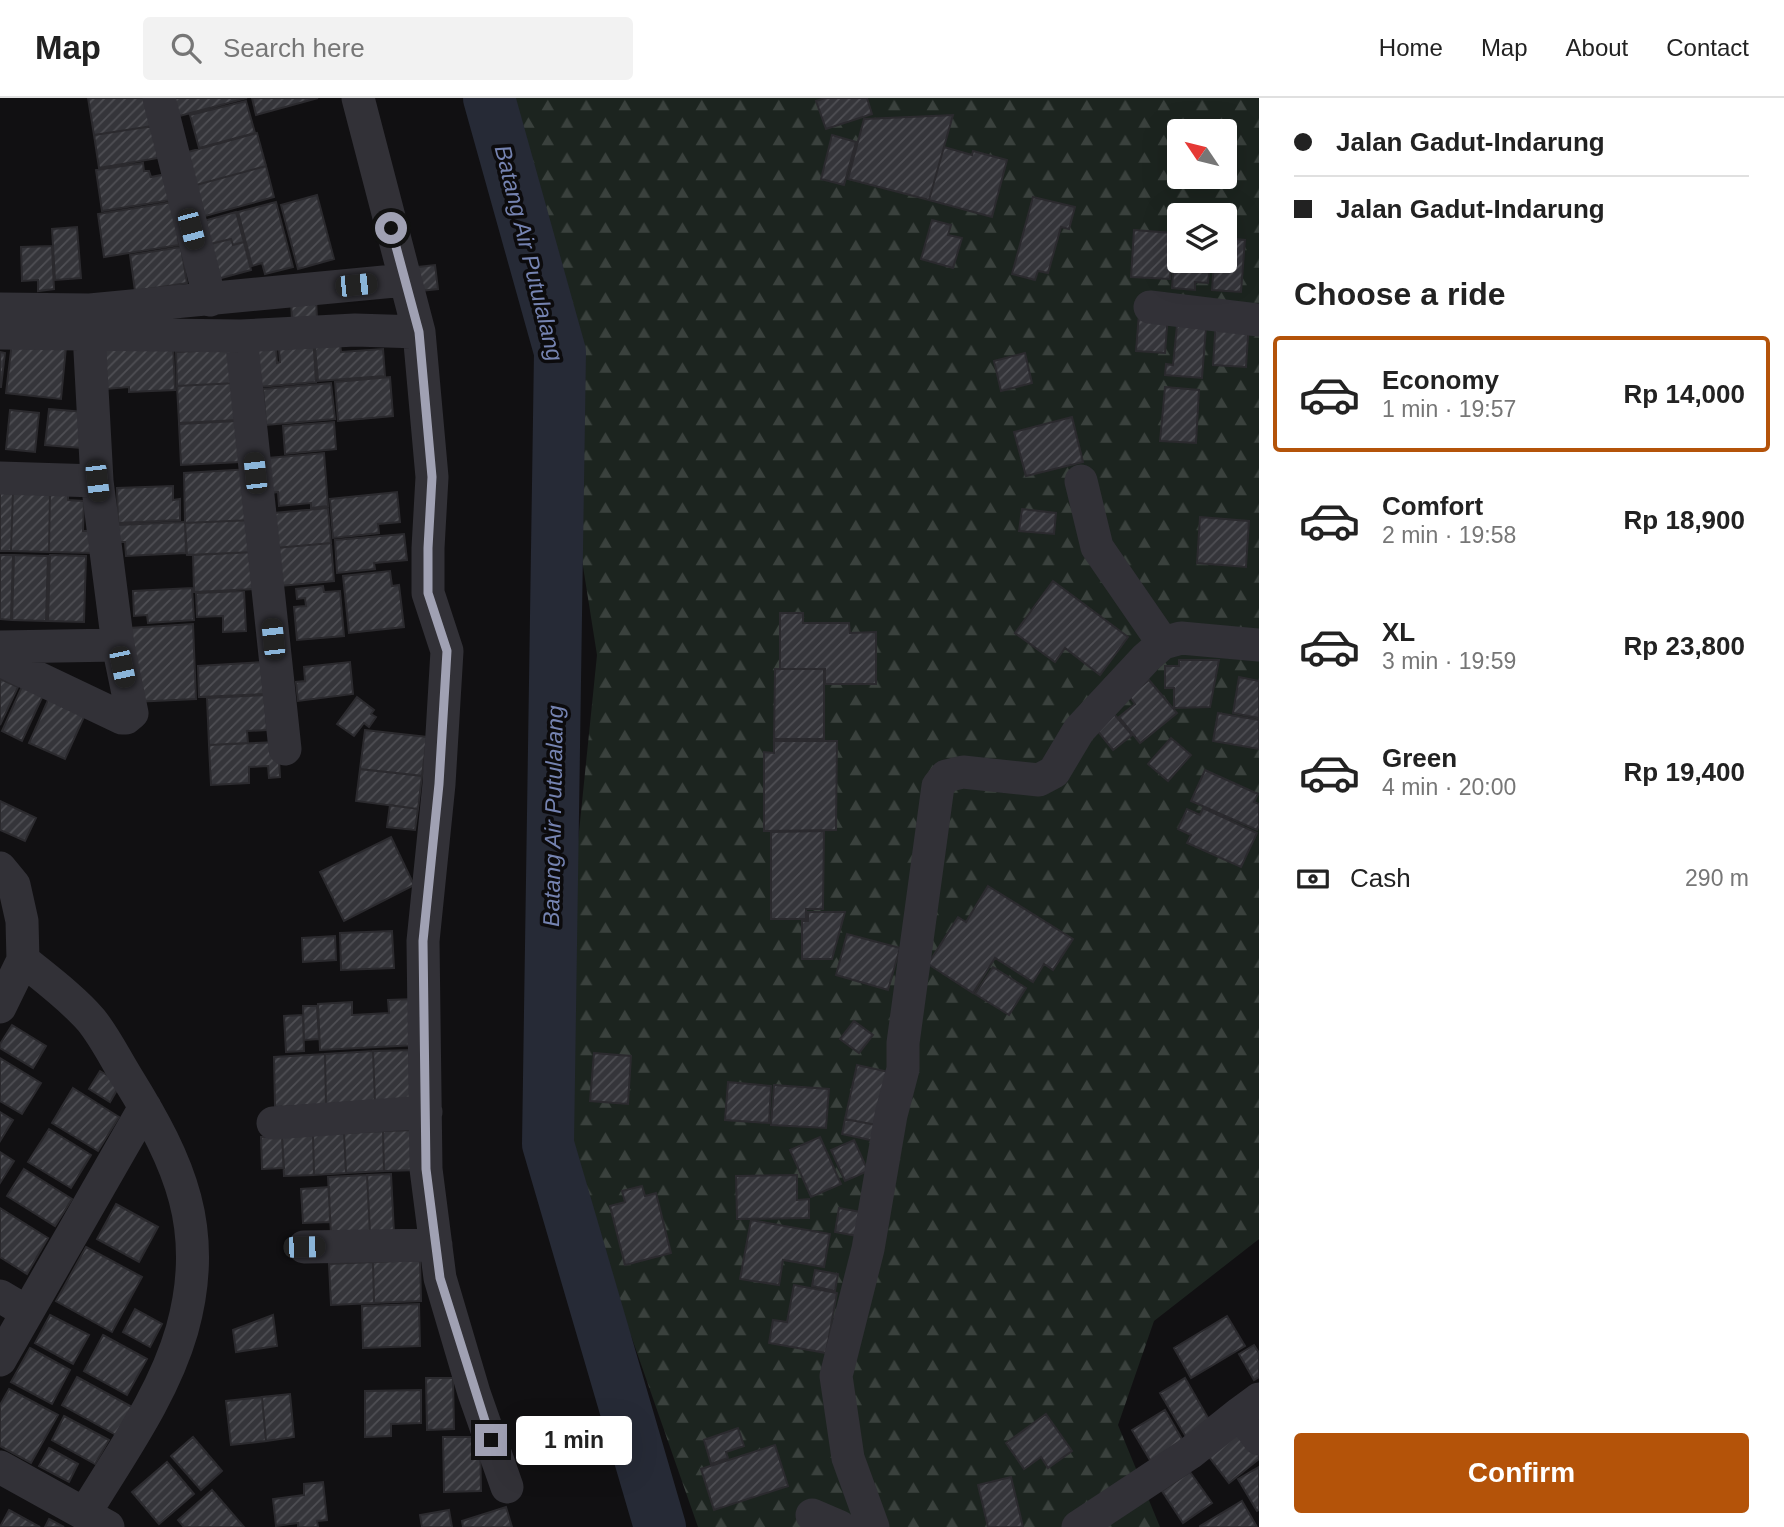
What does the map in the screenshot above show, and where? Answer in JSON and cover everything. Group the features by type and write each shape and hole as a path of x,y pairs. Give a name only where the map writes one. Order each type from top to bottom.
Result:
{"street":[{"path":"159,98 210,300"},
{"path":"358,98 419,332 432,477 428,593 447,651 439,784 423,941 426,1169 440,1278 474,1393 507,1487"},
{"path":"0,309 90,310 405,280"},
{"path":"1150,307 1259,320"},
{"path":"0,334 240,336 355,330 419,332"},
{"path":"0,660 122,718 130,716 132,710 118,645 97,481 89,333"},
{"path":"240,336 285,749"},
{"path":"0,478 97,481"},
{"path":"1080,481 1097,547 1163,643"},
{"path":"873,1527 848,1458 836,1376 868,1249 891,1115 903,1069 904,1043 938,786 946,776 963,772 1030,781 1047,777 1054,772 1079,730 1163,643 1181,638 1259,646"},
{"path":"0,647 118,645"},
{"path":"0,868 13,885 22,921 23,960 0,1007"},
{"path":"0,1467 97,1520 181,1332 191,1293 194,1253 190,1211 174,1165 145,1107 92,1021 23,960"},
{"path":"0,1360 14,1304 145,1107"},
{"path":"273,1123 426,1112"},
{"path":"304,1247 436,1245"},
{"path":"1078,1527 1190,1453 1253,1417"}],"green space":[{"path":"509,98 1259,98 1259,1239 1154,1321 1118,1425 1160,1527 698,1527 551,1107 597,655"}],"building":[{"path":"88,98 149,98 153,126 94,135"},
{"path":"163,98 247,98 168,119"},
{"path":"252,98 318,98 256,115"},
{"path":"825,98 867,98 872,114 826,129 816,101"},
{"path":"246,101 255,133 199,148 190,115"},
{"path":"953,115 929,200 848,179 864,119"},
{"path":"153,126 158,158 99,168 94,135"},
{"path":"257,133 266,166 185,188 177,155"},
{"path":"832,135 856,142 844,185 821,179"},
{"path":"944,147 972,155 973,151 1007,160 992,217 929,200"},
{"path":"143,163 144,171 149,171 151,177 166,174 171,200 102,211 96,170"},
{"path":"266,166 274,197 194,219 185,188"},
{"path":"317,195 334,259 298,269 281,205"},
{"path":"1033,197 1075,207 1069,229 1061,227 1048,273 1038,271 1035,280 1012,274"},
{"path":"173,202 179,245 104,257 98,214"},
{"path":"276,202 293,267 265,274 262,263 252,266 238,212"},
{"path":"236,212 244,242 233,245 231,239 206,245 200,222"},
{"path":"932,220 951,225 948,235 962,238 953,268 921,259"},
{"path":"77,227 81,278 55,280 52,229"},
{"path":"1134,230 1167,233 1167,273 1170,273 1170,279 1131,277"},
{"path":"231,239 233,245 244,242 251,270 214,280 206,245"},
{"path":"1237,239 1245,240 1241,292 1212,290 1213,273 1237,273"},
{"path":"52,246 54,289 38,291 38,280 22,281 21,247"},
{"path":"181,247 187,283 135,291 130,255"},
{"path":"435,265 438,289 411,292 409,268"},
{"path":"1173,273 1209,273 1208,283 1195,282 1195,290 1172,288"},
{"path":"316,298 317,319 292,321 291,300"},
{"path":"1139,313 1168,315 1165,353 1136,351"},
{"path":"1216,319 1249,322 1246,367 1213,365"},
{"path":"1177,325 1206,327 1202,378 1165,375 1166,364 1173,365"},
{"path":"313,334 316,382 259,387 256,347 276,345 277,363 280,362 278,337"},
{"path":"339,334 341,352 383,349 385,376 318,381 314,336"},
{"path":"12,342 66,347 61,399 6,393"},
{"path":"173,344 175,390 129,392 129,387 106,389 104,347"},
{"path":"236,349 237,383 177,386 176,352"},
{"path":"0,352 5,353 1,387 0,387"},
{"path":"1025,353 1032,383 1001,391 994,361"},
{"path":"390,377 393,416 338,421 335,382"},
{"path":"237,383 239,420 179,423 177,386"},
{"path":"331,383 335,419 266,425 263,389"},
{"path":"1165,387 1199,390 1196,443 1160,441"},
{"path":"49,409 84,412 81,448 45,445"},
{"path":"10,410 39,413 35,452 6,449"},
{"path":"1072,417 1083,462 1026,476 1014,432"},
{"path":"237,421 240,462 181,465 179,424"},
{"path":"334,422 336,449 285,454 283,426"},
{"path":"324,453 328,506 311,508 311,503 279,506 278,492 271,493 268,458"},
{"path":"251,469 253,520 185,523 184,473"},
{"path":"173,486 173,500 180,499 180,520 118,523 117,488"},
{"path":"0,490 13,491 11,551 0,551"},
{"path":"13,491 50,492 49,552 11,551"},
{"path":"50,492 68,492 68,500 84,501 83,531 94,531 94,553 49,552"},
{"path":"397,492 400,522 378,524 379,533 333,538 330,499"},
{"path":"328,508 331,543 276,548 274,513"},
{"path":"1022,509 1056,513 1054,534 1019,531"},
{"path":"1200,517 1249,521 1246,567 1197,563"},
{"path":"253,520 255,552 187,555 185,523"},
{"path":"185,522 186,553 126,556 125,542 118,542 117,525"},
{"path":"404,534 407,560 374,563 375,569 337,573 335,540"},
{"path":"331,543 334,581 280,586 276,548"},
{"path":"255,552 256,589 194,592 193,555"},
{"path":"0,555 13,555 11,620 0,619"},
{"path":"14,555 48,556 46,621 12,620"},
{"path":"50,555 86,556 84,622 48,621"},
{"path":"390,571 392,586 399,585 404,627 349,633 343,576"},
{"path":"1053,581 1128,637 1100,675 1065,648 1055,662 1015,633"},
{"path":"323,586 324,592 340,591 344,636 297,640 294,607 306,606 305,598 297,599 296,589"},
{"path":"192,588 194,620 148,623 147,615 134,616 133,591"},
{"path":"244,591 246,631 223,632 223,616 197,617 196,593"},
{"path":"780,613 803,613 803,623 849,623 850,633 876,632 876,684 825,684 825,669 780,669"},
{"path":"193,624 196,699 133,702 129,628"},
{"path":"1179,660 1219,660 1210,707 1174,708 1174,688 1165,688 1165,666 1179,666"},
{"path":"264,662 265,694 199,697 198,666"},
{"path":"350,662 353,694 298,701 296,682 305,681 304,667"},
{"path":"775,669 824,669 824,739 774,739"},
{"path":"1239,677 1259,681 1259,718 1233,713"},
{"path":"0,679 18,687 0,725"},
{"path":"1149,680 1177,713 1140,743 1119,717 1135,704 1129,696"},
{"path":"24,682 45,691 22,741 2,731"},
{"path":"52,691 88,708 65,759 29,743"},
{"path":"265,695 267,730 247,731 248,743 209,745 207,698"},
{"path":"357,697 374,710 371,714 376,717 369,727 364,723 354,736 337,724"},
{"path":"1218,713 1259,720 1259,749 1213,741"},
{"path":"1114,714 1132,735 1113,750 1096,729"},
{"path":"365,730 427,737 422,776 360,769"},
{"path":"1171,738 1191,755 1168,781 1148,764"},
{"path":"774,741 837,741 836,830 764,831 764,752 774,753"},
{"path":"278,742 280,777 269,778 268,766 249,767 249,783 211,785 209,745"},
{"path":"360,769 422,776 418,809 356,801"},
{"path":"1205,770 1258,794 1254,802 1259,804 1257,830 1191,801"},
{"path":"0,801 36,818 25,841 0,830"},
{"path":"390,805 418,809 415,830 387,827"},
{"path":"1203,808 1257,833 1241,867 1187,843 1191,835 1178,829 1187,809 1200,815"},
{"path":"824,831 823,909 806,909 806,919 771,919 771,832"},
{"path":"391,837 414,885 344,921 320,872"},
{"path":"988,886 1073,939 1053,970 1044,964 1033,982 995,958 973,993 928,964 958,917 966,922"},
{"path":"808,912 845,912 832,959 802,959 802,921 808,921"},
{"path":"392,931 394,968 341,970 340,933"},
{"path":"847,934 900,948 888,990 836,975"},
{"path":"335,936 336,960 303,962 302,938"},
{"path":"993,967 1026,988 1009,1015 975,994"},
{"path":"415,999 417,1045 320,1050 318,1004 352,1002 352,1015 389,1013 388,1000"},
{"path":"303,1006 317,1006 319,1039 304,1040"},
{"path":"303,1015 304,1051 286,1052 284,1016"},
{"path":"854,1021 873,1035 859,1053 840,1039"},
{"path":"12,1025 46,1046 33,1068 0,1048"},
{"path":"417,1050 419,1100 375,1103 373,1051"},
{"path":"373,1051 375,1103 326,1105 325,1054"},
{"path":"594,1053 631,1056 628,1104 590,1101"},
{"path":"325,1054 326,1105 275,1107 274,1057"},
{"path":"0,1058 41,1083 22,1114 0,1101"},
{"path":"857,1065 898,1074 887,1127 845,1119"},
{"path":"100,1071 121,1083 110,1102 89,1089"},
{"path":"728,1082 771,1086 769,1123 725,1120"},
{"path":"774,1085 829,1089 826,1128 771,1125"},
{"path":"73,1088 119,1117 98,1151 52,1123"},
{"path":"0,1112 13,1120 0,1141"},
{"path":"845,1119 887,1127 884,1143 842,1134"},
{"path":"49,1129 91,1155 71,1188 28,1162"},
{"path":"419,1130 420,1170 384,1171 383,1131"},
{"path":"383,1131 384,1171 346,1173 344,1133"},
{"path":"344,1133 346,1173 314,1175 313,1134"},
{"path":"313,1134 314,1175 284,1176 282,1136"},
{"path":"282,1136 284,1168 262,1169 261,1137"},
{"path":"820,1137 841,1184 811,1197 790,1150"},
{"path":"854,1140 868,1171 845,1181 831,1150"},
{"path":"0,1152 14,1161 0,1183"},
{"path":"24,1169 72,1199 55,1226 7,1196"},
{"path":"391,1174 394,1233 370,1233 367,1175"},
{"path":"367,1175 370,1233 331,1235 328,1177"},
{"path":"797,1175 797,1200 809,1199 809,1218 737,1219 736,1176"},
{"path":"642,1186 645,1196 656,1193 671,1253 625,1265 610,1206 625,1202 622,1191"},
{"path":"329,1187 330,1222 303,1223 301,1189"},
{"path":"116,1204 158,1227 139,1262 97,1239"},
{"path":"0,1208 48,1238 27,1274 0,1257"},
{"path":"839,1208 861,1212 857,1236 835,1232"},
{"path":"751,1220 830,1234 824,1267 783,1260 779,1285 740,1279"},
{"path":"86,1247 142,1277 112,1332 56,1301"},
{"path":"420,1260 421,1301 374,1303 373,1262"},
{"path":"373,1262 374,1303 331,1305 329,1264"},
{"path":"815,1270 838,1274 835,1291 812,1286"},
{"path":"794,1285 837,1293 826,1353 769,1343 773,1320 787,1322"},
{"path":"419,1304 420,1346 363,1348 362,1306"},
{"path":"135,1309 162,1324 150,1347 123,1332"},
{"path":"50,1315 89,1335 73,1364 35,1343"},
{"path":"273,1315 277,1346 236,1352 233,1330"},
{"path":"1227,1316 1245,1346 1191,1378 1174,1348"},
{"path":"103,1335 147,1359 127,1395 84,1371"},
{"path":"1254,1345 1259,1353 1259,1377 1254,1380 1239,1354"},
{"path":"30,1348 70,1370 52,1404 11,1382"},
{"path":"77,1377 132,1407 116,1435 62,1405"},
{"path":"426,1378 453,1378 454,1429 427,1430"},
{"path":"1185,1378 1211,1423 1186,1437 1160,1393"},
{"path":"9,1389 58,1415 31,1463 0,1446 0,1405"},
{"path":"421,1390 421,1423 391,1424 391,1436 365,1437 365,1391"},
{"path":"290,1394 294,1437 266,1441 262,1397"},
{"path":"262,1397 266,1441 231,1445 226,1401"},
{"path":"1165,1410 1190,1453 1157,1472 1132,1430"},
{"path":"1046,1414 1072,1451 1048,1468 1041,1457 1024,1469 1006,1443"},
{"path":"64,1416 109,1440 95,1464 52,1440"},
{"path":"1245,1423 1259,1440 1259,1459 1229,1483 1206,1453"},
{"path":"738,1428 744,1446 726,1452 728,1458 711,1464 704,1440"},
{"path":"193,1437 222,1471 201,1490 171,1456"},
{"path":"443,1437 480,1437 481,1491 444,1492"},
{"path":"775,1445 788,1486 714,1510 701,1469"},
{"path":"49,1448 78,1464 69,1482 39,1466"},
{"path":"167,1462 194,1494 159,1524 132,1492"},
{"path":"1259,1467 1259,1510 1257,1511 1238,1479"},
{"path":"1190,1472 1212,1503 1183,1523 1162,1491"},
{"path":"1011,1477 1023,1527 988,1527 978,1485"},
{"path":"323,1482 327,1520 317,1521 318,1527 298,1527 298,1523 276,1526 273,1499 304,1495 304,1484"},
{"path":"212,1490 244,1527 184,1527 178,1520"},
{"path":"1242,1501 1257,1527 1200,1527 1200,1526"},
{"path":"506,1507 512,1527 463,1527 462,1521"},
{"path":"9,1510 40,1527 0,1527"},
{"path":"449,1510 452,1527 422,1527 420,1515"},
{"path":"49,1519 64,1527 45,1527"}],"waterway":[{"name":"Batang Air Putulalang","path":"489,98 560,352 548,1144 660,1527"}],"route":[{"path":"391,228 419,332 432,477 428,593 447,651 439,784 423,941 426,1169 440,1278 474,1393 491,1440"}]}
